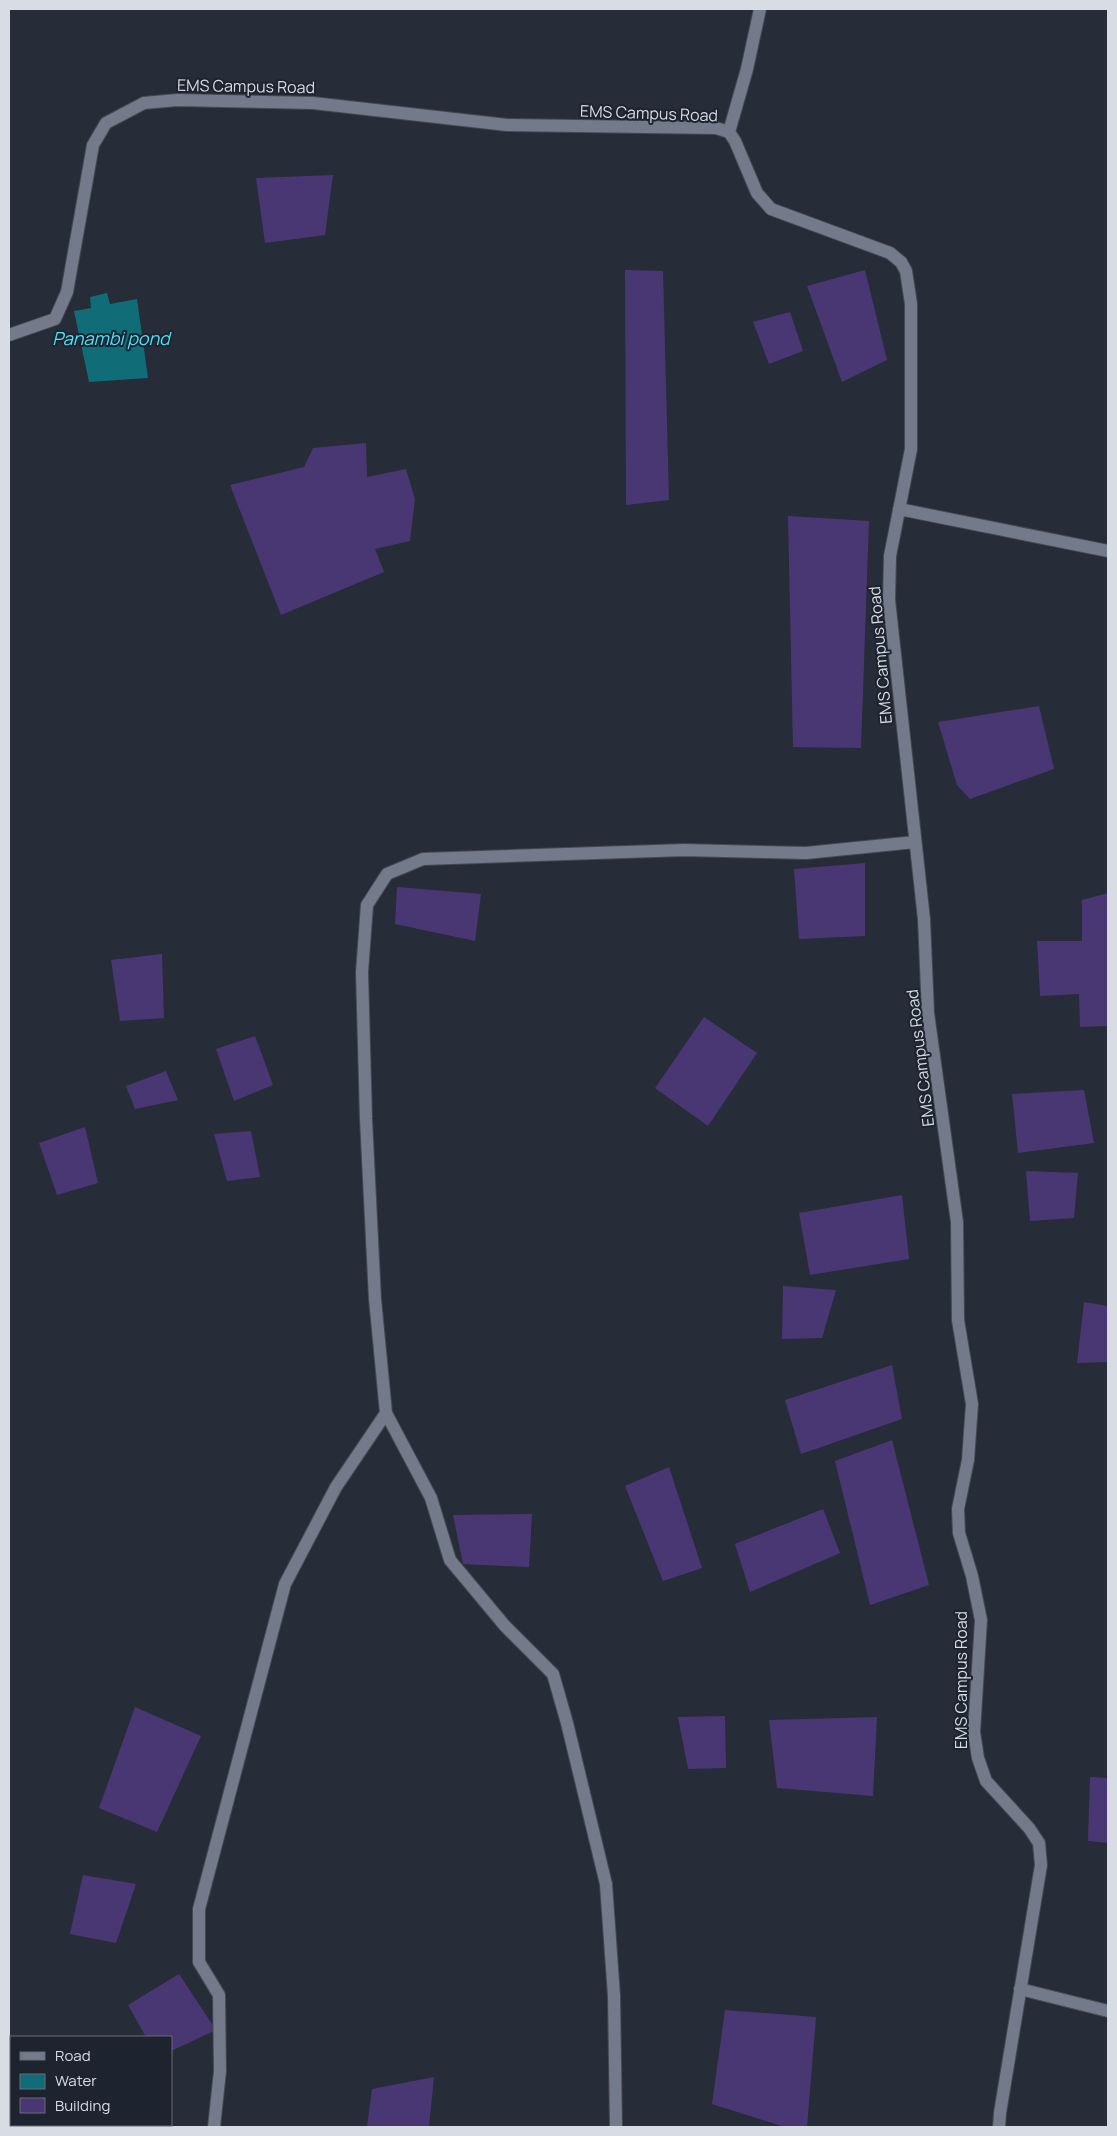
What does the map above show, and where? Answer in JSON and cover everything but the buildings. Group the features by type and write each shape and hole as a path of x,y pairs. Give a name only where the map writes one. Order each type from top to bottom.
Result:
{"street":[{"path":"729,132 747,68 760,9"},
{"name":"EMS Campus Road","path":"9,334 55,319 67,292 93,145 106,123 144,103 177,100 313,103 507,126 716,128 729,132 735,141 757,193 771,209 890,253 906,271 911,304 911,449 890,556 889,600 924,919 928,1013 957,1222 958,1320 972,1404 968,1460 958,1509 960,1533 972,1576 981,1620 974,1732 978,1758 986,1781 1029,1828 1039,1843 1041,1865 1000,2113 1000,2127"},
{"path":"899,509 1108,551"},
{"path":"616,2127 614,1996 606,1884 567,1723 553,1674 505,1626 450,1560 431,1498 386,1412 375,1299 366,1119 362,972 367,905 387,874 423,859 684,850 806,853 915,842"},
{"path":"214,2127 220,2071 219,1995 199,1962 199,1909 286,1584 336,1487 386,1412"},
{"path":"1020,1989 1108,2011"}],"water":[{"name":"Panambi pond","path":"107,293 110,304 137,299 148,378 89,382 74,311 91,308 90,297"}]}
